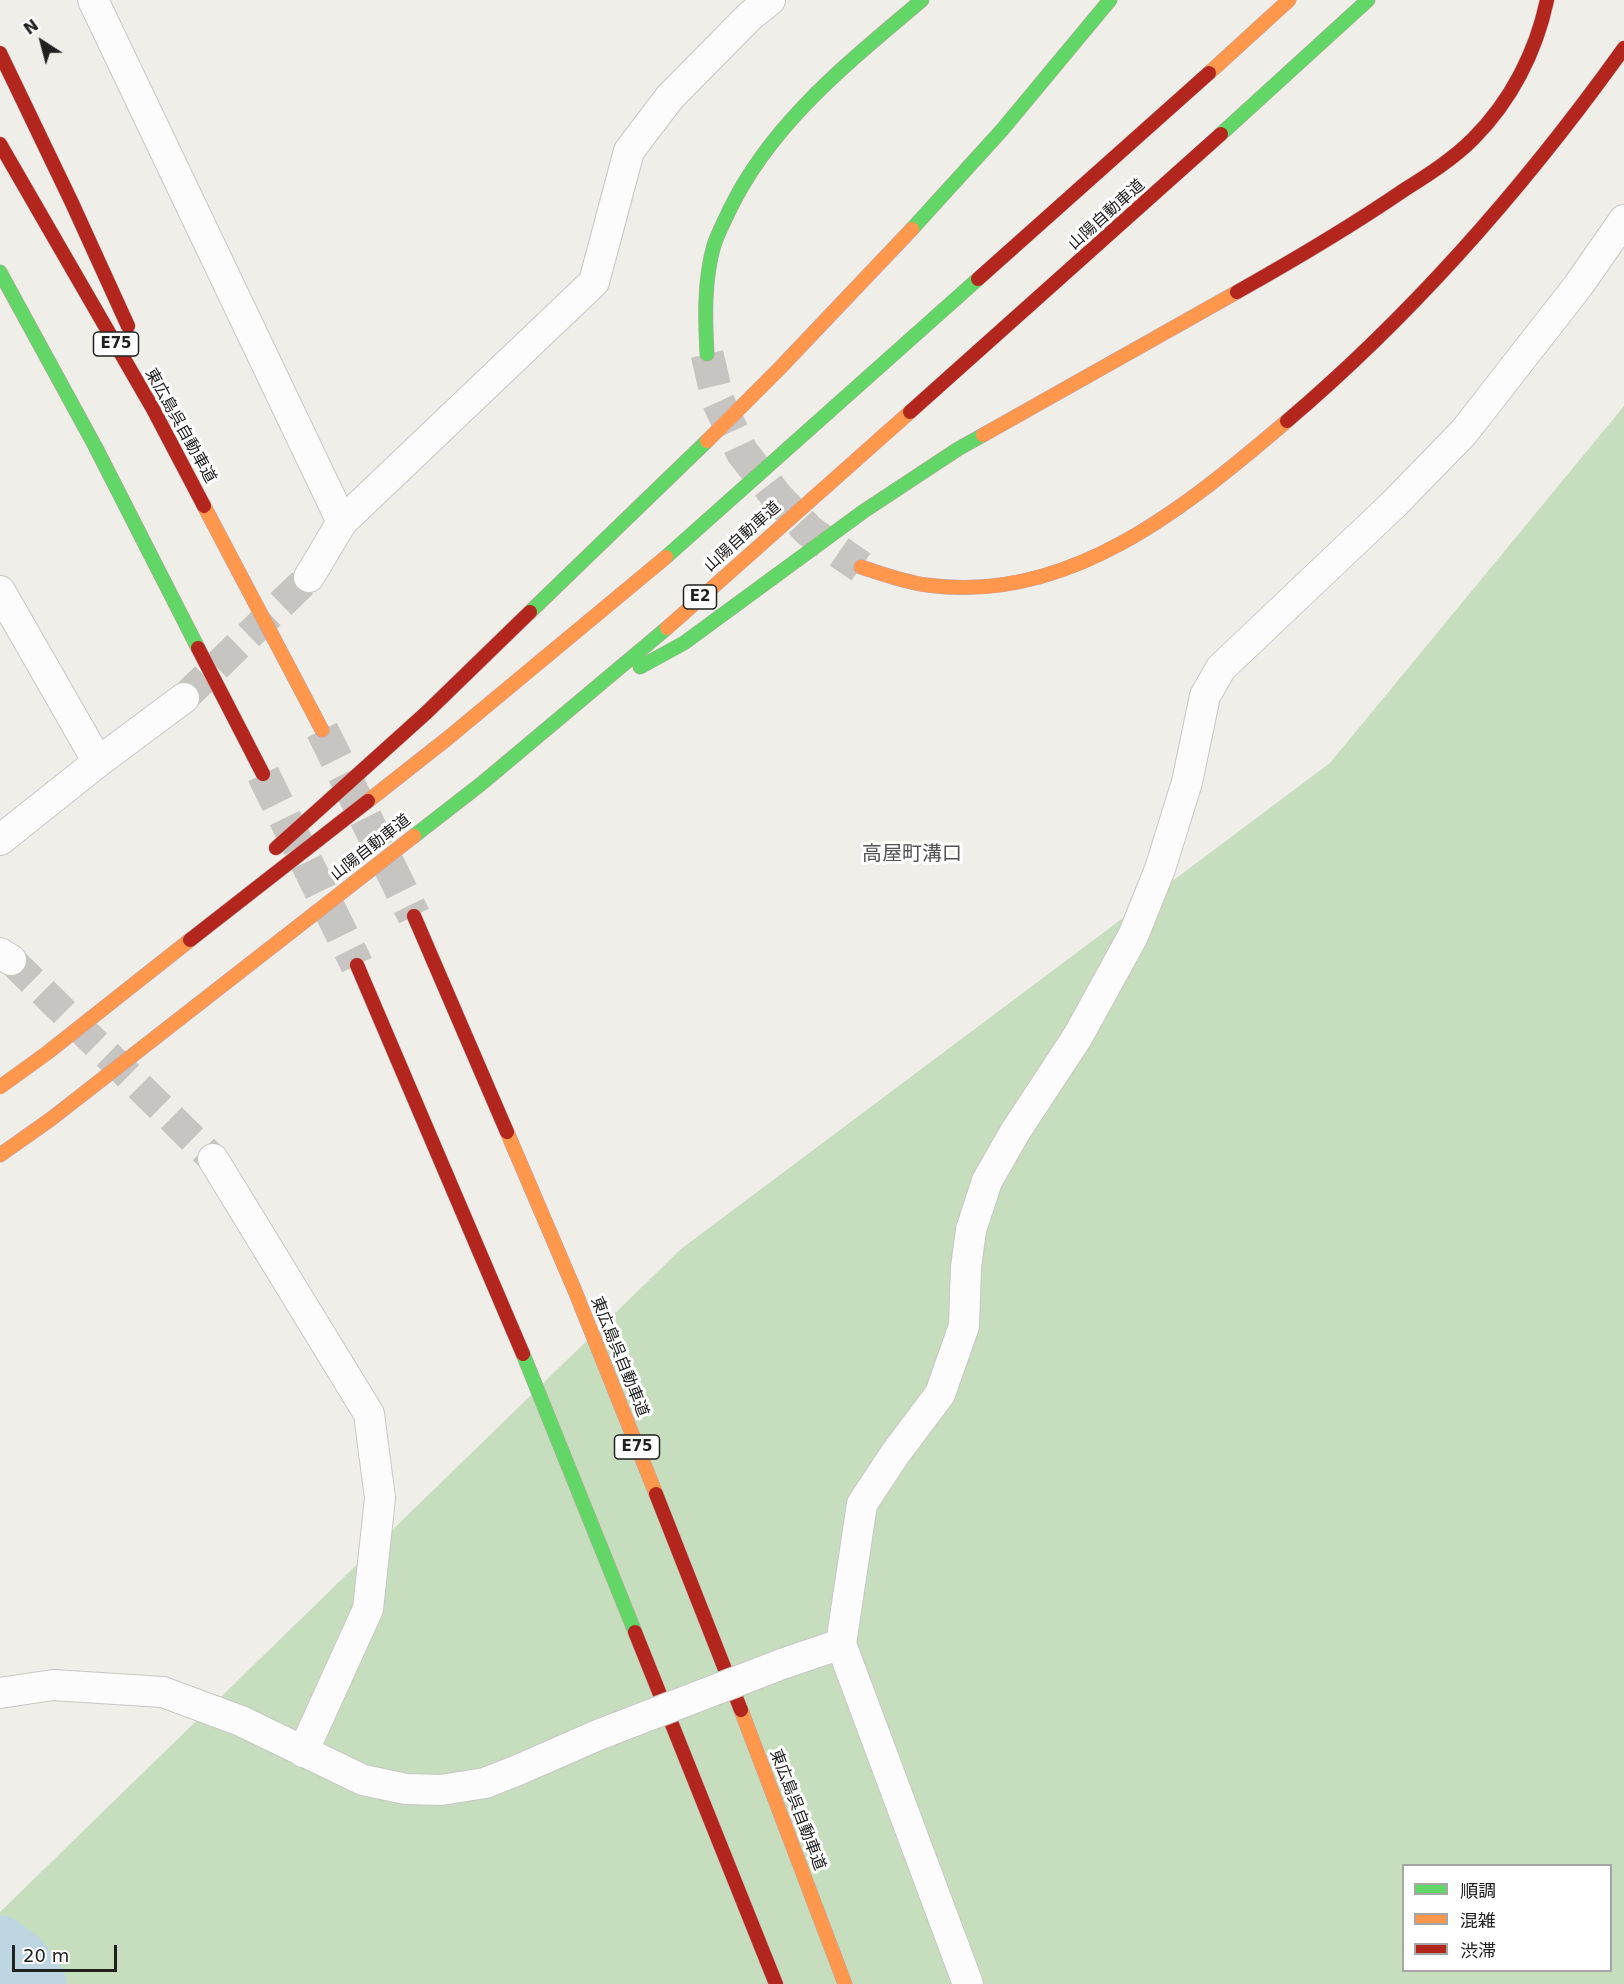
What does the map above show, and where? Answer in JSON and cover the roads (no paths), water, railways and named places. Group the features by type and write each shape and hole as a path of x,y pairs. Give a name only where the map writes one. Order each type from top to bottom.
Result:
{"highway":[{"path":"707,354 704,301 713,248 734,197 770,142 822,86 922,0"},
{"path":"268,855 426,713 779,369 890,254 994,139 1110,0"},
{"path":"0,1087 47,1053 448,738 643,577 1157,121 1289,0"},
{"name":"山陽自動車道","path":"0,1155 51,1119 482,784 671,624 1161,188 1368,0"},
{"path":"582,698 684,643 864,511 958,449 1311,250 1433,171 1473,139 1501,106 1526,66 1542,24 1546,0"},
{"path":"861,567 914,583 976,588 1039,578 1101,556 1162,519 1227,471 1294,416 1379,337 1467,246 1548,150 1624,48"},
{"path":"0,54 72,203 135,343"},
{"name":"東広島呉自動車道","path":"0,144 153,409 322,730"},
{"path":"0,272 94,446 263,774"},
{"path":"150,375 228,548"},
{"path":"59,408 165,585"},
{"path":"47,1053 206,911"},
{"name":"東広島呉自動車道","path":"414,916 575,1291 694,1588 845,1984"},
{"path":"357,965 507,1314 776,1984"}],"street":[{"path":"93,0 342,522"},
{"path":"309,577 342,522 594,282 629,151 670,97 750,16 770,0"},
{"path":"968,1984 841,1644 862,1504 895,1454 940,1394 964,1326 966,1267 971,1230 987,1181 1015,1131 1078,1036 1132,936 1160,869 1187,782 1205,696 1221,668 1394,504 1464,432 1578,286 1624,220"},
{"path":"0,591 98,762"},
{"path":"0,840 98,762 184,698"},
{"path":"213,1159 369,1414 380,1498 368,1609 303,1752"},
{"path":"0,1693 53,1684 163,1692 241,1720 363,1780 406,1789 441,1790 485,1783 598,1735 782,1664 841,1644"}],"waterway":[{"path":"0,1947 18,1961 35,1984"}],"tunnel":[{"path":"707,354 718,401 742,452 777,497 809,531 861,567"},
{"path":"184,698 309,577"},
{"path":"322,730 414,916"},
{"path":"263,774 357,965"},
{"path":"11,960 213,1159"}],"district":[{"name":"高屋町溝口","path":"912,855"}]}
